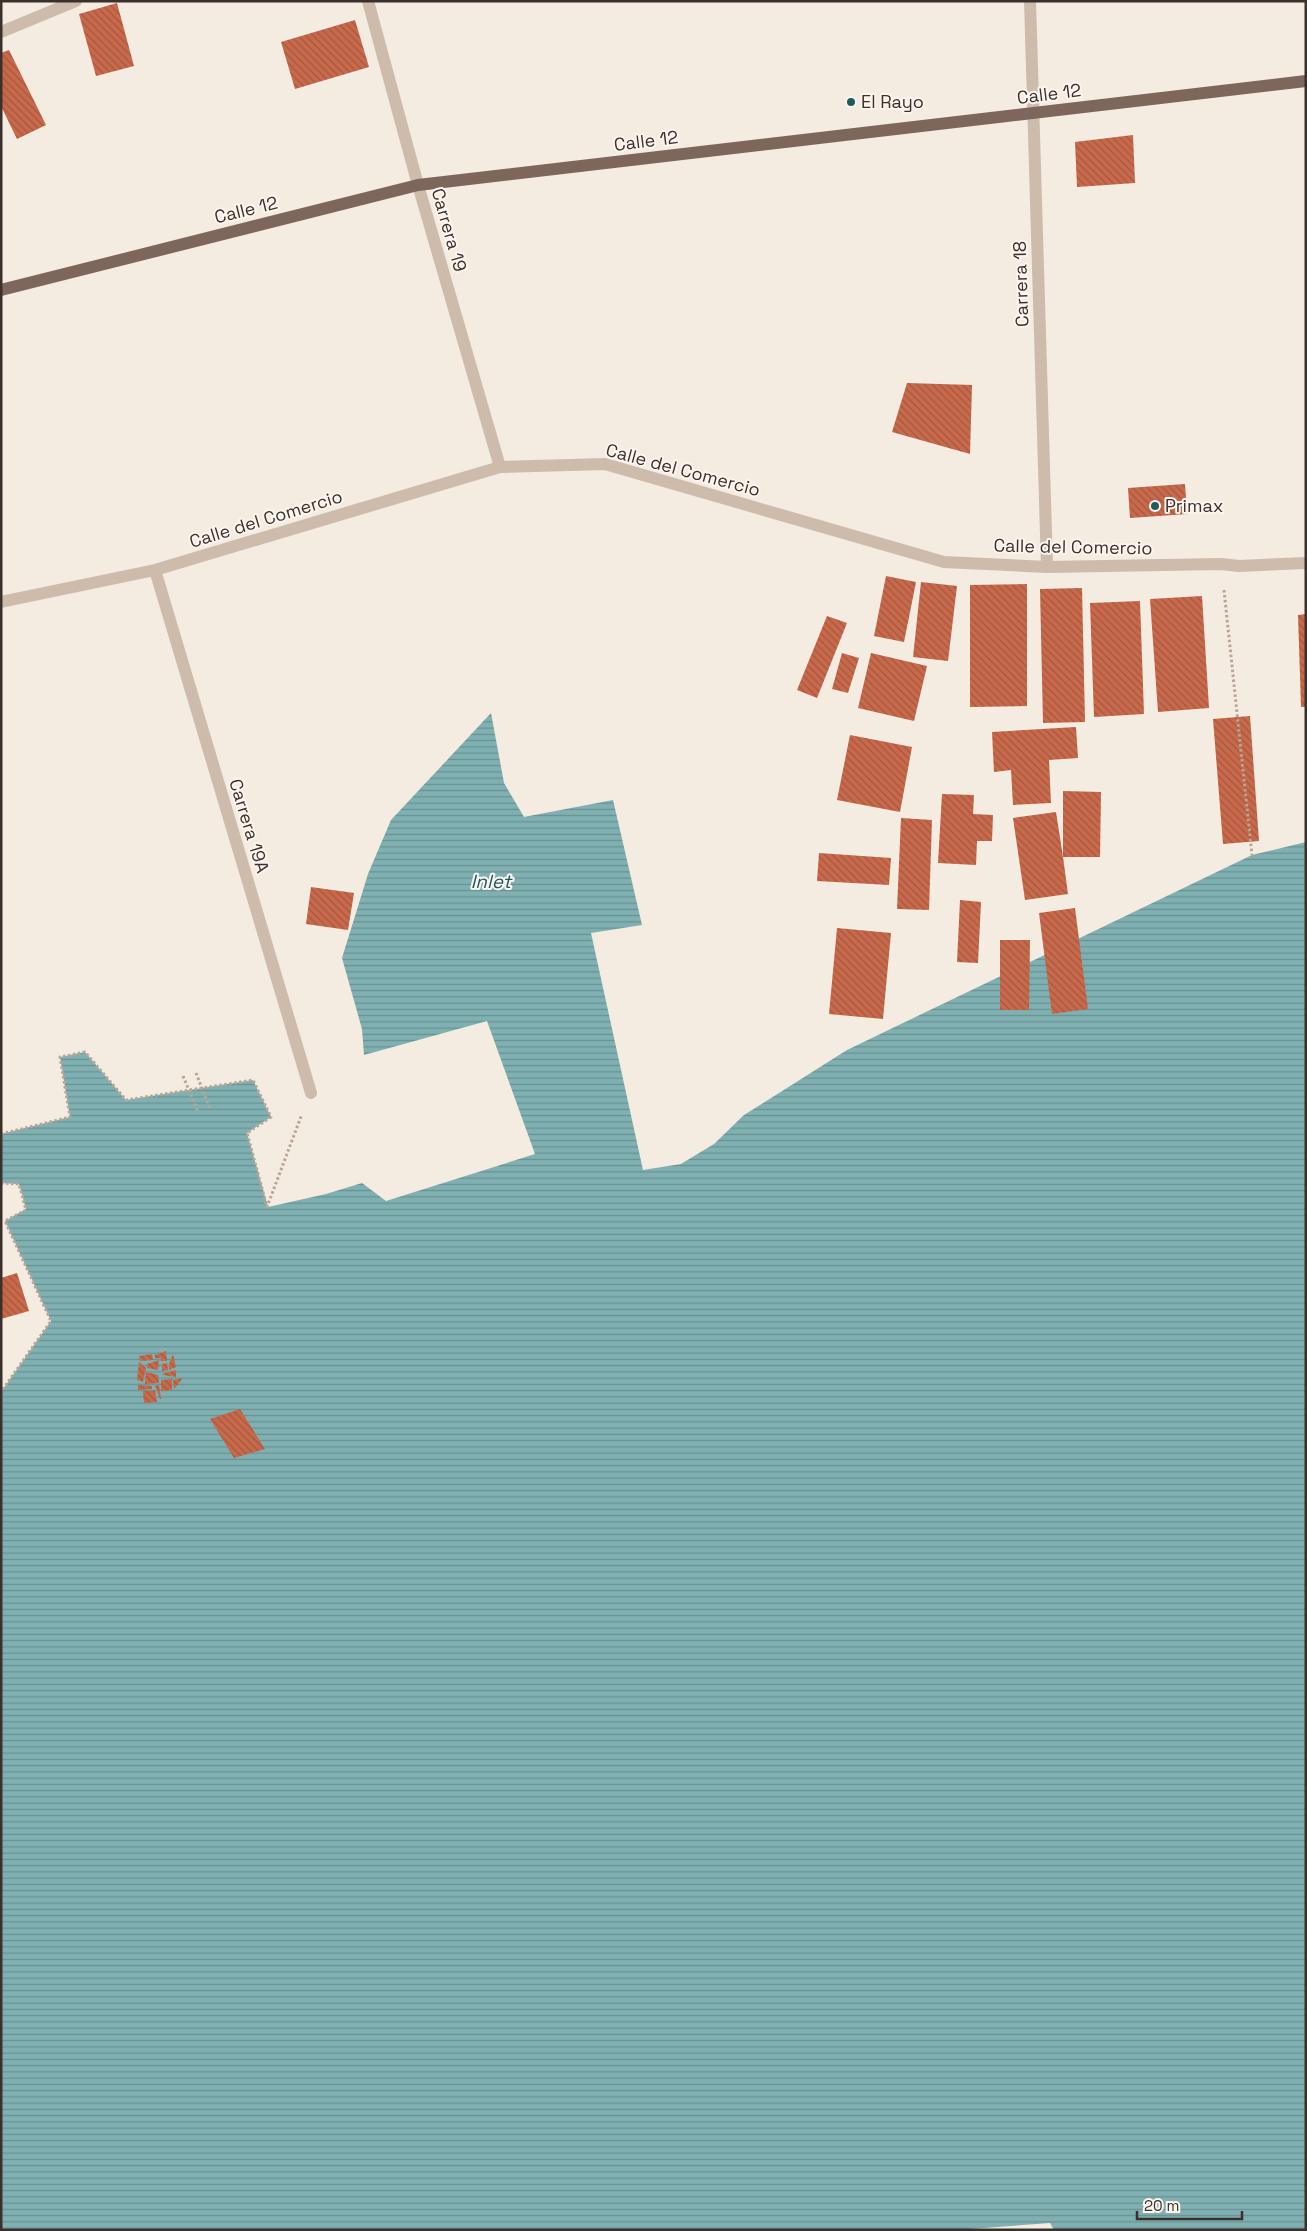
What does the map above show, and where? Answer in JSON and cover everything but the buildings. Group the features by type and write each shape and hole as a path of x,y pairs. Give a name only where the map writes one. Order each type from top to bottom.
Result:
{"main road":[{"name":"Calle 12","path":"1,290 418,185 1306,81"}],"street":[{"path":"1,32 76,1"},
{"name":"Carrera 19","path":"368,1 418,185 500,468"},
{"name":"Carrera 18","path":"1030,1 1047,567"},
{"name":"Calle del Comercio","path":"1,602 154,570 500,468 605,464 944,562 1047,567 1221,564 1239,566 1306,563"},
{"name":"Carrera 19A","path":"154,570 310,1092"}],"path":[{"path":"1221,564 1252,855"},
{"path":"1,1134 70,1118 60,1057 85,1052 126,1100 253,1080 271,1118 247,1133 267,1207 310,1092"},
{"path":"196,1073 210,1109"},
{"path":"183,1076 198,1112"},
{"path":"1,1183 19,1184 26,1210 5,1221 51,1321 1,1392"}],"water":[{"name":"Inlet","path":"491,713 504,783 524,817 613,800 642,925 591,933 643,1170 681,1164 714,1144 744,1115 847,1050 1252,855 1306,842 1306,2230 1054,2230 1050,2223 956,2230 1,2230 1,1392 51,1321 5,1221 26,1209 19,1184 1,1183 1,1134 70,1117 60,1057 85,1052 126,1100 253,1080 271,1117 247,1133 268,1207 326,1194 362,1183 386,1201 535,1154 487,1021 364,1055 362,1029 342,958 368,874 391,820"}],"place":[{"name":"El Rayo","path":"851,102"},
{"name":"Primax","path":"1155,506"}]}
